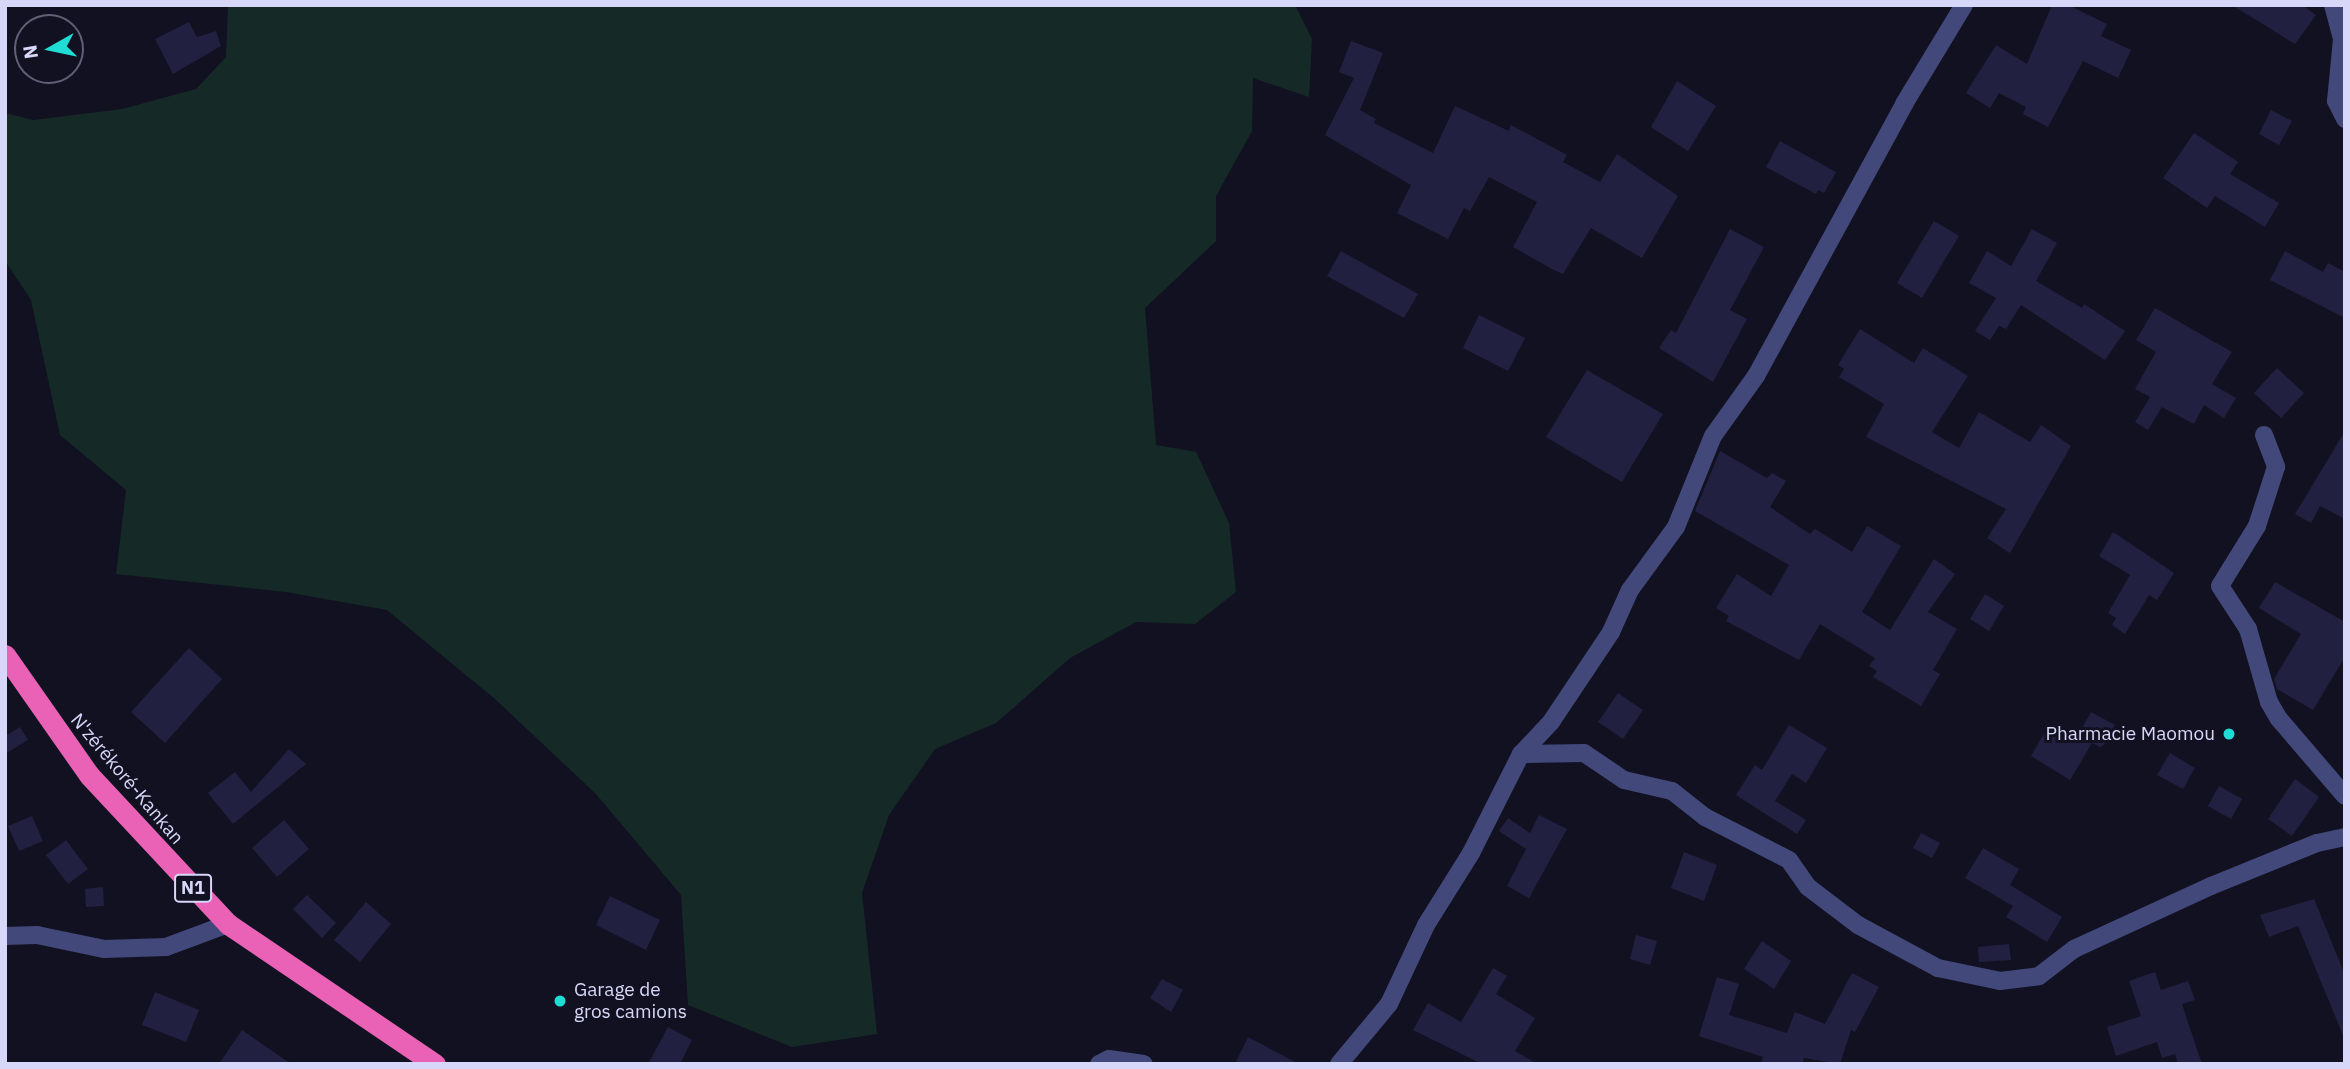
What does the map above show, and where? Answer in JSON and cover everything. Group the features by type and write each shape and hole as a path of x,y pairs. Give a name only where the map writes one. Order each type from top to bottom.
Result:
{"highway":[{"name":"N'zérékoré-Kankan","path":"5,655 89,775 228,924 341,1004 435,1064"}],"street":[{"path":"1339,1064 1389,1004 1426,925 1471,853 1521,754 1551,722 1611,632 1630,590 1676,527 1713,436 1756,376 1904,104 1964,5"},
{"path":"2333,5 2342,39 2336,101 2345,119"},
{"path":"2264,435 2276,467 2257,526 2220,586 2248,628 2269,702 2279,719 2345,796"},
{"path":"1521,754 1584,753 1624,780 1671,791 1705,817 1789,860 1808,887 1858,925 1938,968 2000,981 2039,976 2074,948 2211,886 2317,843 2345,837"},
{"path":"5,936 37,935 104,949 166,947 228,924"},
{"path":"1099,1064 1109,1059 1144,1064"}],"green space":[{"path":"228,5 1295,5 1312,39 1309,97 1253,78 1252,131 1216,196 1216,241 1145,308 1156,445 1196,452 1229,523 1236,592 1195,624 1136,622 1070,658 996,723 935,749 889,815 862,893 877,1034 792,1047 688,1005 681,895 596,794 495,699 387,610 286,592 116,574 126,490 60,435 31,300 5,261 5,113 33,120 122,109 196,89 226,57"}],"building":[{"path":"2052,5 2068,5 2107,24 2101,36 2131,50 2118,78 2083,61 2048,127 2023,114 2026,107 1999,93 1990,108 1966,93 1996,45 2027,64"},
{"path":"2232,5 2302,5 2316,15 2295,44"},
{"path":"189,22 197,37 216,31 221,46 173,74 155,39"},
{"path":"1351,41 1383,53 1360,110 1376,119 1374,123 1433,153 1455,106 1509,131 1511,125 1567,155 1563,162 1600,182 1617,154 1678,196 1642,258 1591,228 1563,274 1552,269 1513,247 1537,202 1489,177 1470,211 1464,208 1448,239 1397,213 1411,185 1325,135 1354,78 1339,72"},
{"path":"1677,81 1716,106 1688,151 1651,127"},
{"path":"2271,110 2292,121 2279,145 2259,134"},
{"path":"2194,133 2238,162 2230,174 2279,203 2265,227 2215,196 2207,208 2163,178"},
{"path":"1780,141 1836,172 1824,193 1818,190 1816,194 1766,167"},
{"path":"1934,221 1959,236 1922,298 1897,283"},
{"path":"1730,229 1764,247 1730,310 1747,319 1713,382 1659,348 1671,330 1676,333"},
{"path":"2032,229 2057,243 2036,281 2082,308 2084,304 2125,331 2105,360 2021,305 2006,329 1999,326 1990,340 1975,331 1996,298 1969,283 1987,251 2011,266"},
{"path":"1341,251 1418,294 1404,318 1327,276"},
{"path":"2285,251 2323,272 2328,263 2345,272 2345,318 2270,280"},
{"path":"2155,308 2232,352 2212,384 2236,398 2224,418 2204,405 2194,424 2162,407 2148,430 2135,422 2150,397 2135,389 2156,352 2136,340"},
{"path":"1479,315 1525,338 1508,371 1463,348"},
{"path":"1860,329 1914,363 1923,348 1968,376 1932,432 1959,448 1979,412 2030,442 2041,425 2071,446 2010,553 1987,538 2006,509 1866,437 1884,404 1839,377 1844,369 1838,365"},
{"path":"2277,368 2304,393 2281,418 2254,393"},
{"path":"1587,370 1663,414 1622,482 1546,437"},
{"path":"2345,431 2345,519 2320,506 2311,523 2295,514"},
{"path":"1720,451 1767,478 1772,473 1786,481 1770,507 1810,534 1815,529 1852,552 1867,526 1901,546 1862,612 1890,630 1934,559 1955,574 1928,612 1957,629 1933,670 1940,674 1921,706 1873,677 1877,671 1869,666 1875,658 1820,624 1799,660 1726,621 1729,616 1716,608 1737,574 1771,596 1789,565 1695,511"},
{"path":"2113,532 2174,573 2157,600 2149,595 2125,634 2112,625 2116,618 2108,613 2130,575 2099,556"},
{"path":"2275,582 2345,622 2345,657 2313,710 2277,689 2274,679 2301,634 2259,608"},
{"path":"1985,594 2004,606 1989,631 1970,619"},
{"path":"189,648 222,679 165,743 131,712"},
{"path":"1618,693 1643,710 1623,739 1598,722"},
{"path":"2091,712 2115,725 2105,744 2100,747 2092,743 2070,780 2031,756 2050,724 2076,739"},
{"path":"1789,725 1827,748 1806,783 1792,774 1775,801 1806,820 1797,834 1736,795 1755,765 1762,770"},
{"path":"20,727 28,740 5,754 5,736"},
{"path":"289,749 306,764 233,824 208,793 235,772 251,792"},
{"path":"2170,753 2195,768 2183,789 2157,775"},
{"path":"2295,779 2319,797 2292,836 2268,819"},
{"path":"2219,786 2242,799 2231,819 2208,806"},
{"path":"1539,815 1567,829 1529,898 1507,886 1526,849 1499,831 1508,818 1530,833"},
{"path":"32,816 43,841 19,851 8,826"},
{"path":"284,820 309,849 277,877 252,848"},
{"path":"1921,833 1940,843 1932,858 1913,848"},
{"path":"66,840 88,869 68,884 46,855"},
{"path":"1983,848 2019,869 2010,885 2062,917 2047,942 2006,917 2013,906 1965,878"},
{"path":"1684,852 1717,865 1704,901 1671,888"},
{"path":"103,887 104,906 86,907 85,889"},
{"path":"307,895 336,923 322,938 293,909"},
{"path":"610,896 660,920 646,950 596,925"},
{"path":"2314,899 2345,975 2345,1040 2298,926 2269,937 2260,915"},
{"path":"366,902 391,924 360,962 334,940"},
{"path":"1636,935 1657,941 1650,965 1630,959"},
{"path":"1762,941 1791,961 1774,989 1744,969"},
{"path":"2009,944 2011,960 1979,962 1978,947"},
{"path":"1493,968 1507,976 1496,994 1535,1018 1515,1051 1537,1064 1482,1064 1413,1030 1428,1003 1461,1022"},
{"path":"2155,972 2161,990 2188,981 2195,1000 2182,1004 2202,1064 2178,1064 2175,1054 2162,1058 2157,1042 2116,1056 2107,1027 2141,1016 2129,981"},
{"path":"1852,973 1879,987 1855,1032 1851,1030 1840,1064 1804,1058 1802,1064 1761,1064 1763,1057 1699,1036 1717,977 1739,984 1729,1015 1787,1033 1795,1012 1825,1024"},
{"path":"1162,979 1183,990 1171,1012 1150,998"},
{"path":"155,992 199,1010 186,1042 142,1025"},
{"path":"668,1027 692,1040 680,1064 648,1064"},
{"path":"242,1030 291,1064 219,1064"},
{"path":"1248,1037 1299,1064 1235,1064"}],"place":[{"name":"Pharmacie Maomou","path":"2229,734"},
{"name":"Garage de gros camions","path":"560,1001"}]}
